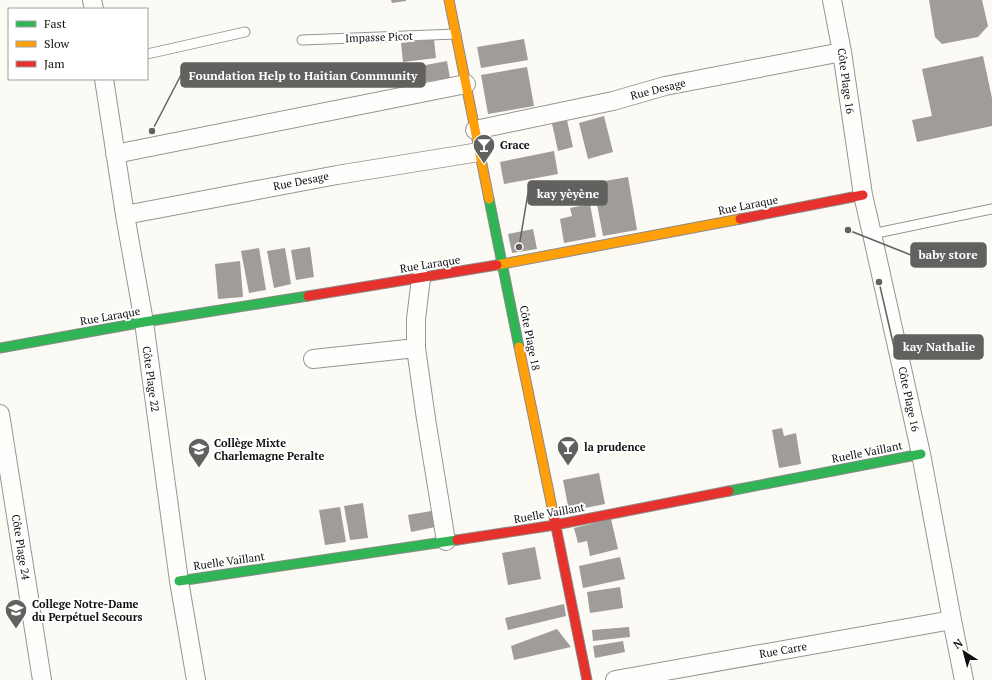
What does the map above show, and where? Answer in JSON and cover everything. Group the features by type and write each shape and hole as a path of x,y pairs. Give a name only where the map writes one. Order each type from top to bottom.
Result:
{"street":[{"name":"Côte Plage 18","path":"449,0 587,680"},
{"name":"Côte Plage 16","path":"832,0 842,52 863,195 921,454 964,680"},
{"name":"Rue Desage","path":"475,130 613,101 665,86 842,52"},
{"name":"Côte Plage 22","path":"104,80 124,215 144,322 179,581 196,680"},
{"path":"115,154 466,84"},
{"name":"Rue Desage","path":"124,215 337,175 479,152"},
{"name":"Rue Laraque","path":"0,348 144,322 503,264 863,195"},
{"path":"421,278 416,319 416,348 446,541"},
{"path":"313,359 416,348"},
{"name":"Côte Plage 24","path":"0,414 42,680"},
{"name":"Ruelle Vaillant","path":"179,581 555,525 921,454"},
{"name":"Rue Carre","path":"615,680 952,620"}],"lane":[{"path":"148,54 245,32"},
{"name":"Impasse Picot","path":"302,40 456,34"},
{"path":"872,234 992,209"}],"building":[{"path":"391,0 406,0 406,1 392,3"},
{"path":"929,0 982,0 988,26 978,37 942,44 935,37"},
{"path":"434,39 436,58 403,62 401,43"},
{"path":"524,39 528,60 481,68 477,47"},
{"path":"983,56 992,98 992,126 917,142 912,120 932,116 922,69"},
{"path":"447,61 450,78 418,83 415,67"},
{"path":"527,67 534,106 488,114 481,75"},
{"path":"566,116 573,147 558,151 551,119"},
{"path":"604,116 613,152 588,159 579,123"},
{"path":"554,151 558,174 504,184 500,162"},
{"path":"628,177 637,230 603,236 593,183"},
{"path":"590,204 596,237 564,243 560,219 572,216 570,208"},
{"path":"533,229 537,249 512,253 508,234"},
{"path":"310,247 314,277 296,280 291,250"},
{"path":"259,248 266,290 249,293 241,251"},
{"path":"285,248 291,284 274,288 267,251"},
{"path":"240,261 243,297 218,299 215,264"},
{"path":"782,428 784,436 796,433 801,464 779,468 772,430"},
{"path":"599,473 605,504 569,511 563,480"},
{"path":"363,503 368,538 350,540 344,506"},
{"path":"340,507 346,542 325,545 319,510"},
{"path":"437,510 440,526 411,532 408,515"},
{"path":"611,519 618,549 590,556 587,541 578,543 574,528"},
{"path":"535,547 541,579 508,585 502,553"},
{"path":"620,557 625,579 583,588 579,566"},
{"path":"620,587 623,608 590,613 587,592"},
{"path":"564,604 566,616 508,630 505,618"},
{"path":"629,627 630,637 593,641 592,630"},
{"path":"557,629 571,647 514,660 511,646"},
{"path":"623,641 625,652 595,658 593,646"}],"traffic: fast":[{"path":"489,199 519,347"},
{"path":"0,348 144,322 308,296"},
{"path":"729,491 921,454"},
{"path":"179,581 457,540"}],"traffic: slow":[{"path":"449,0 489,199"},
{"path":"497,265 740,219"},
{"path":"519,347 553,512"}],"traffic: jam":[{"path":"740,219 863,195"},
{"path":"308,296 497,265"},
{"path":"457,540 555,525 729,491"},
{"path":"553,512 587,680"}],"place":[{"name":"Foundation Help to Haitian Community","path":"152,131"},
{"name":"Grace","path":"484,164"},
{"name":"baby store","path":"848,230"},
{"name":"kay yèyène","path":"519,247"},
{"name":"kay Nathalie","path":"879,282"},
{"name":"la prudence","path":"568,466"},
{"name":"Collège Mixte Charlemagne Peralte","path":"199,468"},
{"name":"College Notre-Dame du Perpétuel Secours","path":"16,630"}]}
